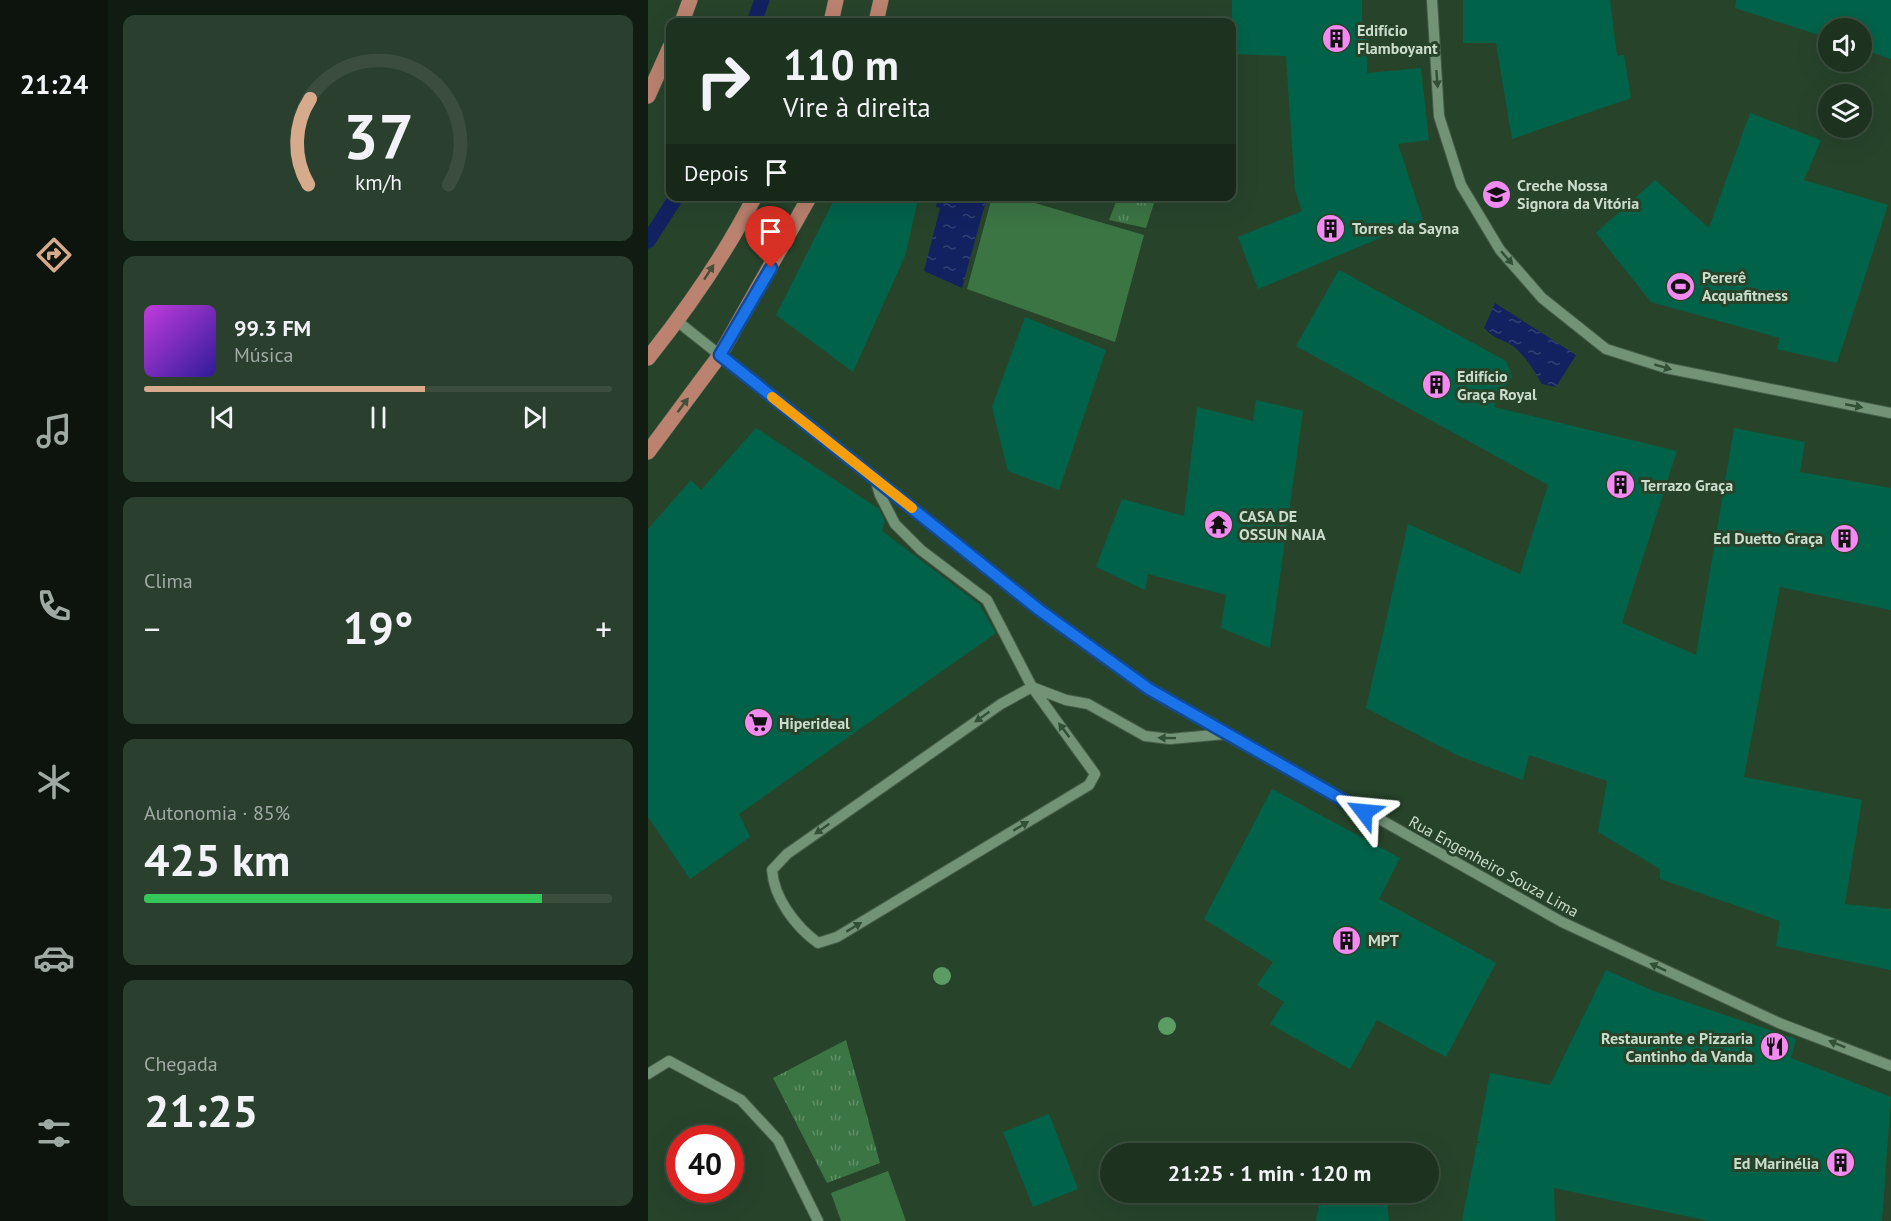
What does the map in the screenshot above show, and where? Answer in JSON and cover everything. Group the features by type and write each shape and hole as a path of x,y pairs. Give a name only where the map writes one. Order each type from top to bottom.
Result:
{"main road":[{"path":"683,18 690,0"},
{"path":"832,18 836,0"},
{"path":"877,18 881,0"},
{"path":"648,96 666,56"},
{"path":"648,358 677,321 743,220 752,201"},
{"path":"648,452 720,355 807,201"}],"street":[{"path":"1432,0 1439,116 1461,185 1500,250 1542,298 1606,349 1666,369 1891,413"},
{"name":"Rua Engenheiro Souza Lima","path":"677,321 1038,609 1149,689 1225,734 1562,922 1779,1023 1891,1066"},
{"path":"875,479 895,525 921,550 987,600 1032,687 1095,774 1089,785 837,937 818,943 801,931 773,886 771,870 787,854 972,724 1032,687"},
{"path":"1032,687 1066,700 1088,704 1145,736 1170,739 1225,734"},
{"path":"648,1074 669,1061 741,1100 778,1140 818,1221"}],"green space":[{"path":"991,201 1028,201 1144,235 1115,342 967,289"},
{"path":"1116,201 1155,201 1146,228 1109,220"},
{"path":"846,1040 880,1163 827,1183 773,1078"},
{"path":"888,1171 906,1221 841,1221 831,1193"}],"water":[{"path":"937,201 986,201 962,288 924,271 940,208 936,207"},
{"path":"1495,303 1576,355 1556,387 1542,384 1527,361 1513,346 1484,328"}],"building":[{"path":"1232,0 1362,0 1362,25 1368,25 1367,73 1421,68 1429,140 1398,144 1423,220 1258,289 1238,237 1302,211 1295,190 1286,56 1236,54 1236,18 1232,18"},
{"path":"1463,0 1610,0 1617,56 1624,55 1631,98 1512,139 1496,43 1463,43"},
{"path":"1736,0 1891,0 1891,59 1872,52 1872,18 1818,18 1818,35 1735,8"},
{"path":"1750,113 1821,140 1804,180 1888,205 1837,363 1777,349 1780,338 1651,302 1596,233 1655,180 1709,228"},
{"path":"833,201 918,201 905,256 853,372 776,315"},
{"path":"1339,270 1506,361 1512,376 1494,407 1677,451 1622,623 1696,655 1734,428 1805,442 1800,472 1891,488 1891,610 1780,587 1744,777 1862,800 1845,904 1891,909 1891,970 1776,946 1780,921 1660,879 1660,869 1598,832 1607,781 1529,755 1523,780 1459,756 1366,708 1408,524 1520,574 1548,485 1296,346"},
{"path":"1025,317 1106,350 1059,490 1008,471 992,407"},
{"path":"1256,400 1303,411 1270,648 1221,628 1226,595 1148,574 1145,590 1096,567 1122,499 1184,516 1197,407 1253,421"},
{"name":"Hiperideal","path":"756,428 879,509 885,521 882,531 979,604 996,633 739,814 750,837 690,879 648,817 648,529 691,480 701,490"},
{"name":"MPT","path":"1272,789 1400,858 1379,899 1496,963 1446,1057 1377,1020 1350,1069 1270,1024 1284,1002 1257,985 1273,962 1204,919"},
{"path":"1606,970 1651,990 1796,1039 1791,1058 1891,1097 1882,1221 1709,1221 1554,1188 1555,1221 1462,1221 1477,1143 1480,1143 1477,1141 1490,1073 1550,1085"},
{"path":"1049,1114 1078,1189 1033,1207 1003,1132"},
{"path":"1319,1203 1387,1203 1389,1221 1316,1221"}],"waterway":[{"path":"755,18 762,0"},
{"path":"648,241 674,201"}],"slow traffic":[{"path":"772,397 912,508"}],"place":[{"name":"Edifício Flamboyant","path":"1336,39"},
{"name":"Creche Nossa Signora da Vitória","path":"1496,194"},
{"name":"Torres da Sayna","path":"1331,228"},
{"name":"Pererê Acquafitness","path":"1681,286"},
{"name":"Edifício Graça Royal","path":"1436,385"},
{"name":"Terrazo Graça","path":"1620,485"},
{"name":"CASA DE OSSUN NAIA","path":"1218,525"},
{"name":"Ed Duetto Graça","path":"1844,538"},
{"name":"Hiperideal","path":"758,723"},
{"name":"MPT","path":"1347,940"},
{"name":"Restaurante e Pizzaria Cantinho da Vanda","path":"1774,1047"},
{"name":"Ed Marinélia","path":"1840,1163"}],"route":[{"path":"771,268 720,355 1038,609 1149,689 1364,812"}]}
